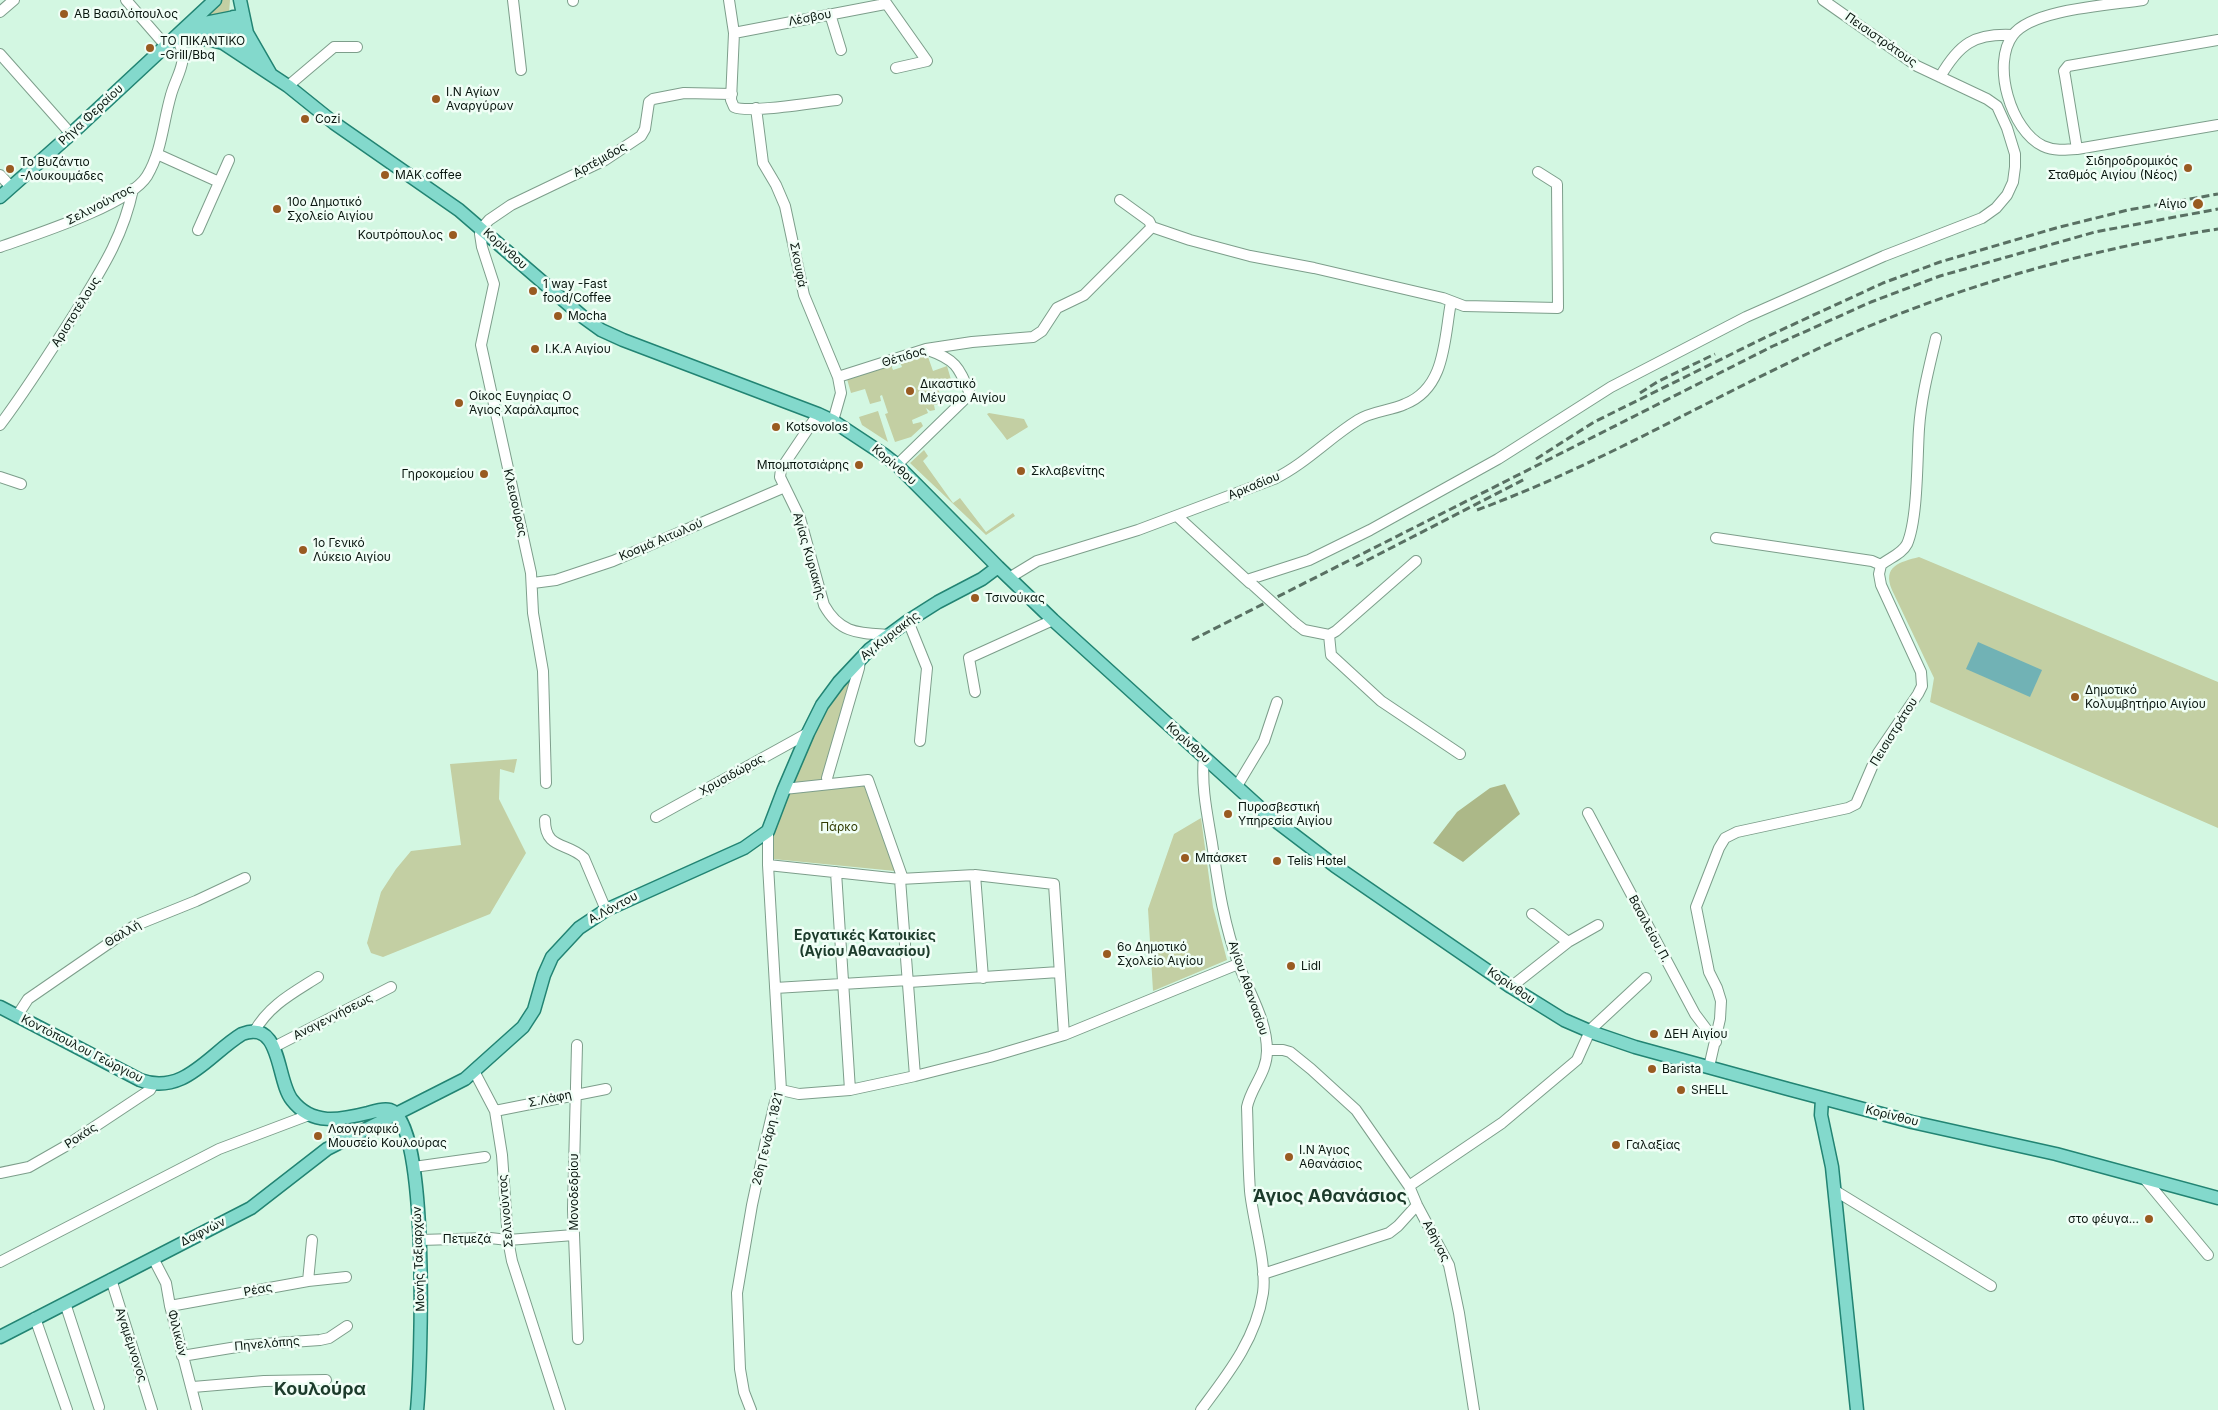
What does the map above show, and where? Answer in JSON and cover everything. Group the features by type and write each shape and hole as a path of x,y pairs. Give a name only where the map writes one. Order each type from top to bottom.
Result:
{"main road":[{"name":"Ρήγα Φεραίου","path":"0,197 177,39 215,0"},
{"path":"234,0 242,46 254,65"},
{"path":"238,21 240,0"},
{"path":"177,39 200,24 238,21"},
{"name":"Κορίνθου","path":"238,21 272,76"},
{"name":"Κορίνθου","path":"177,39 207,39 218,42 231,48 288,86 334,123 459,210 572,308 601,330 818,414 833,421 897,465 1053,620 1236,786 1304,844 1541,1007 1589,1031 1822,1099 1912,1122 2056,1154 2218,1198"},
{"name":"Αγ.Κυριακής","path":"768,831 808,733 827,697 860,659 908,621 938,602 982,579 998,567"},
{"name":"Α.Λόντου","path":"396,1112 459,1082 474,1071 529,1020 552,957 579,928 606,910 744,848 768,831"},
{"name":"Κοντόπουλου Γεώργιου","path":"0,1007 132,1076 154,1083 170,1084 184,1078 240,1035 254,1032"},
{"path":"254,1032 267,1036 274,1047 287,1093 297,1106 309,1115 331,1120 346,1119 383,1109 396,1112"},
{"path":"1822,1099 1821,1115 1830,1152 1857,1410"},
{"name":"Μονής Ταξιαρχών","path":"396,1112 404,1123 414,1167 420,1240 421,1365 417,1410"},
{"name":"Δαφνών","path":"0,1337 257,1204 327,1149 396,1112"}],"street":[{"path":"0,12 14,0"},
{"path":"126,0 177,39"},
{"path":"513,0 521,70"},
{"path":"728,0 734,33 732,104 736,109 836,100"},
{"name":"Πεισιστράτους","path":"1250,582 1309,560 1370,530 1498,460 1610,387 1720,330 1884,256 1968,225 1996,208 2007,194 2013,182 2015,167 2012,140 1996,106 1987,99 1916,66 1823,0"},
{"path":"2142,0 2049,14 2030,21 2013,35 2006,50 2004,74 2008,96 2017,121 2042,146 2057,150 2077,149 2218,125"},
{"path":"884,2 927,61 896,68"},
{"name":"Λέσβου","path":"734,33 884,2"},
{"path":"830,14 841,50"},
{"path":"1940,78 1950,60 1961,46 1978,38 1995,34 2013,35"},
{"name":"Σελινούντος","path":"0,247 75,220 133,189 148,174 157,154 171,95 184,58 177,39"},
{"path":"2077,149 2064,72 2068,66 2218,40"},
{"path":"288,86 334,47 357,47"},
{"path":"0,54 71,134"},
{"name":"Αρτέμιδος","path":"482,228 489,220 511,205 605,160 641,136 645,129 649,102 653,99 684,93 732,94"},
{"name":"Σκουφά","path":"756,108 763,162 785,206 804,295 838,377 842,393 833,421"},
{"path":"157,154 219,182"},
{"path":"198,230 229,160"},
{"path":"1120,200 1148,220 1152,227 1190,240 1250,256 1314,268 1464,306 1558,308 1557,184 1538,172"},
{"path":"0,175 11,187"},
{"name":"Αριστοτέλους","path":"0,425 44,363 109,258 127,215 133,189"},
{"name":"Θέτιδος","path":"838,377 926,349 972,342 1033,337 1039,334 1056,308 1084,295 1152,227"},
{"name":"Κλεισούρας","path":"482,228 480,234 482,247 494,284 481,345 533,583 533,613 543,671 546,783"},
{"name":"Αρκαδίου","path":"1009,578 1037,561 1177,516 1288,472 1360,418 1397,408 1418,397 1428,388 1440,368 1451,302"},
{"path":"1716,538 1872,561 1881,565 1901,552 1908,542 1910,535 1914,507 1919,426 1926,379 1936,338"},
{"path":"897,465 970,394 959,368 936,353 926,349"},
{"name":"Αγίας Κυριακής","path":"818,414 781,469 780,477 800,518 828,614 834,621 850,631 889,635"},
{"path":"0,476 22,484"},
{"name":"Κοσμά Αιτωλού","path":"533,583 556,580 613,561 785,487"},
{"path":"1177,516 1295,623 1304,630 1329,635 1416,561"},
{"name":"Πεισιστράτου","path":"1709,1067 1716,1042 1721,1001 1717,988 1708,972 1696,907 1718,848 1725,838 1737,832 1848,808 1856,804 1878,753 1922,686 1922,672 1881,585 1879,574 1881,565"},
{"path":"975,692 969,658 1053,620"},
{"path":"908,621 927,668 920,741"},
{"path":"1329,635 1331,655 1381,701 1460,754"},
{"path":"827,778 860,659"},
{"path":"1236,786 1264,741 1277,702"},
{"name":"Χρυσιδώρας","path":"656,817 808,733"},
{"name":"Αγίου Αθανασίου","path":"1201,1410 1244,1348 1259,1310 1263,1291 1263,1274 1250,1191 1247,1107 1263,1071 1267,1050 1265,1030 1238,964 1222,906 1201,778 1204,756"},
{"path":"784,789 868,780 901,879 916,1076"},
{"name":"Βασιλείου Π.","path":"1588,813 1695,1014 1716,1042"},
{"path":"545,820 545,829 550,839 579,853 584,858 606,910"},
{"name":"26η Γενάρη 1821","path":"751,1410 744,1392 740,1369 737,1293 764,1149 775,1102 781,1090 768,865 768,831"},
{"path":"768,865 901,879 975,875 1054,884 1064,1035"},
{"path":"836,872 850,1090"},
{"path":"975,875 983,978"},
{"name":"Θαλλή","path":"17,1016 28,999 134,926 196,901 245,878"},
{"path":"1532,914 1568,942"},
{"path":"1511,987 1568,942 1598,925"},
{"path":"781,1090 799,1094 850,1090 916,1076 1064,1035 1238,964"},
{"path":"775,988 983,978 1059,972"},
{"path":"254,1032 262,1017 273,1006 318,977"},
{"path":"1409,1186 1502,1123 1577,1060 1589,1031 1646,978"},
{"name":"Αναγεννήσεως","path":"274,1047 391,987"},
{"name":"Μονοδεδρίου","path":"577,1045 574,1235 578,1339"},
{"name":"Αθήνας","path":"1267,1050 1290,1052 1342,1096 1356,1110 1409,1186 1449,1265 1459,1313 1474,1410"},
{"name":"Σελινούντος","path":"474,1071 496,1111 502,1155 508,1240 512,1261 560,1410"},
{"name":"Ροκάς","path":"0,1174 29,1167 64,1147 150,1090 154,1083"},
{"name":"Σ.Λάφη","path":"496,1111 606,1089"},
{"path":"0,1262 219,1149 309,1115"},
{"path":"414,1167 485,1157"},
{"path":"2144,1178 2208,1255"},
{"path":"1834,1190 1991,1286"},
{"path":"1263,1274 1389,1233 1417,1205"},
{"name":"Πετμεζά","path":"420,1240 490,1238 508,1240 574,1235"},
{"path":"308,1281 312,1240"},
{"name":"Φιλικών","path":"153,1258 166,1283 182,1356 193,1387 197,1410"},
{"name":"Ρέας","path":"170,1306 308,1281 346,1277"},
{"name":"Αγαμέμνονος","path":"110,1279 152,1410"},
{"path":"65,1303 98,1407"},
{"path":"35,1318 66,1410"},
{"name":"Πηνελόπης","path":"182,1356 249,1345 320,1340 329,1338 347,1326"},
{"path":"193,1387 264,1381 326,1380"}],"green space":[{"path":"221,0 230,0 229,13 201,18"},
{"name":"Δικαστικό Μέγαρο Αιγίου","path":"927,354 933,371 947,366 952,383 938,389 941,396 937,400 939,404 934,405 935,410 930,411 926,408 928,413 912,420 913,424 921,422 923,426 911,437 895,442 885,414 888,413 882,395 880,396 881,401 870,404 865,389 851,393 847,379 891,365 893,370 902,367 900,362"},
{"path":"878,411 888,442 862,425 859,417"},
{"path":"987,414 1024,419 1028,427 1007,440"},
{"path":"924,450 928,456 923,461 953,503 960,498 986,532 1013,513 1015,516 986,535 910,463"},
{"name":"Δημοτικό Κολυμβητήριο Αιγίου","path":"1919,557 2218,682 2218,828 1930,702 1934,678 1892,590 1889,575 1891,570 1899,563"},
{"path":"853,676 824,780 792,784 826,713"},
{"path":"517,759 514,773 500,769 499,799 526,853 490,914 383,957 371,953 367,943 381,892 411,851 461,845 450,764"},
{"path":"1505,784 1520,814 1463,862 1433,843 1457,812 1490,788"},
{"name":"Πάρκο","path":"867,785 895,871 773,859 773,835 787,794"},
{"path":"1201,818 1213,907 1227,960 1153,991 1148,909 1174,834"}],"water":[{"path":"1978,642 2042,670 2030,697 1966,669"}],"railway":[{"path":"1536,459 1594,422 1766,337 1883,283 1940,262 2056,228 2128,210 2218,194"},
{"path":"1192,640 1773,346 1871,302 1940,276 2095,232 2218,209"},
{"path":"1477,510 1523,492 1614,451 1835,341 1927,304 1974,287 2072,259 2120,247 2218,229"},
{"path":"1640,393 1657,382 1715,354"},
{"path":"1356,566 1525,479"}],"place":[{"name":"ΑΒ Βασιλόπουλος","path":"64,14"},
{"name":"ΤΟ ΠΙΚΑΝΤΙΚΟ -Grill/Bbq","path":"150,48"},
{"name":"Ι.Ν Αγίων Αναργύρων","path":"436,99"},
{"name":"Cozi","path":"305,119"},
{"name":"Σιδηροδρομικός Σταθμός Αιγίου (Νέος)","path":"2188,168"},
{"name":"Το Βυζάντιο -Λουκουμάδες","path":"10,169"},
{"name":"ΜΑΚ coffee","path":"385,175"},
{"name":"Αίγιο","path":"2198,204"},
{"name":"10o Δημοτικό Σχολείο Αιγίου","path":"277,209"},
{"name":"Κουτρόπουλος","path":"453,235"},
{"name":"1 way -Fast food/Coffee","path":"533,291"},
{"name":"Mocha","path":"558,316"},
{"name":"Ι.Κ.Α Αιγίου","path":"535,349"},
{"name":"Δικαστικό Μέγαρο Αιγίου","path":"910,391"},
{"name":"Οίκος Ευγηρίας Ο Άγιος Χαράλαμπος","path":"459,403"},
{"name":"Kotsovolos","path":"776,427"},
{"name":"Μπομποτσιάρης","path":"859,465"},
{"name":"Σκλαβενίτης","path":"1021,471"},
{"name":"Γηροκομείου","path":"484,474"},
{"name":"1o Γενικό Λύκειο Αιγίου","path":"303,550"},
{"name":"Τσινούκας","path":"975,598"},
{"name":"Δημοτικό Κολυμβητήριο Αιγίου","path":"2075,697"},
{"name":"Πυροσβεστική Υπηρεσία Αιγίου","path":"1228,814"},
{"name":"Μπάσκετ","path":"1185,858"},
{"name":"Telis Hotel","path":"1277,861"},
{"name":"6ο Δημοτικό Σχολείο Αιγίου","path":"1107,954"},
{"name":"Lidl","path":"1291,966"},
{"name":"ΔΕΗ Αιγίου","path":"1654,1034"},
{"name":"Barista","path":"1652,1069"},
{"name":"SHELL","path":"1681,1090"},
{"name":"Λαογραφικό Μουσείο Κουλούρας","path":"318,1136"},
{"name":"Γαλαξίας","path":"1616,1145"},
{"name":"Ι.Ν Άγιος Αθανάσιος","path":"1289,1157"},
{"name":"στο φέυγα...","path":"2149,1219"}],"district":[{"name":"Εργατικές Κατοικίες (Αγίου Αθανασίου)","path":"865,944"},
{"name":"Άγιος Αθανάσιος","path":"1330,1197"},
{"name":"Κουλούρα","path":"320,1390"}]}
